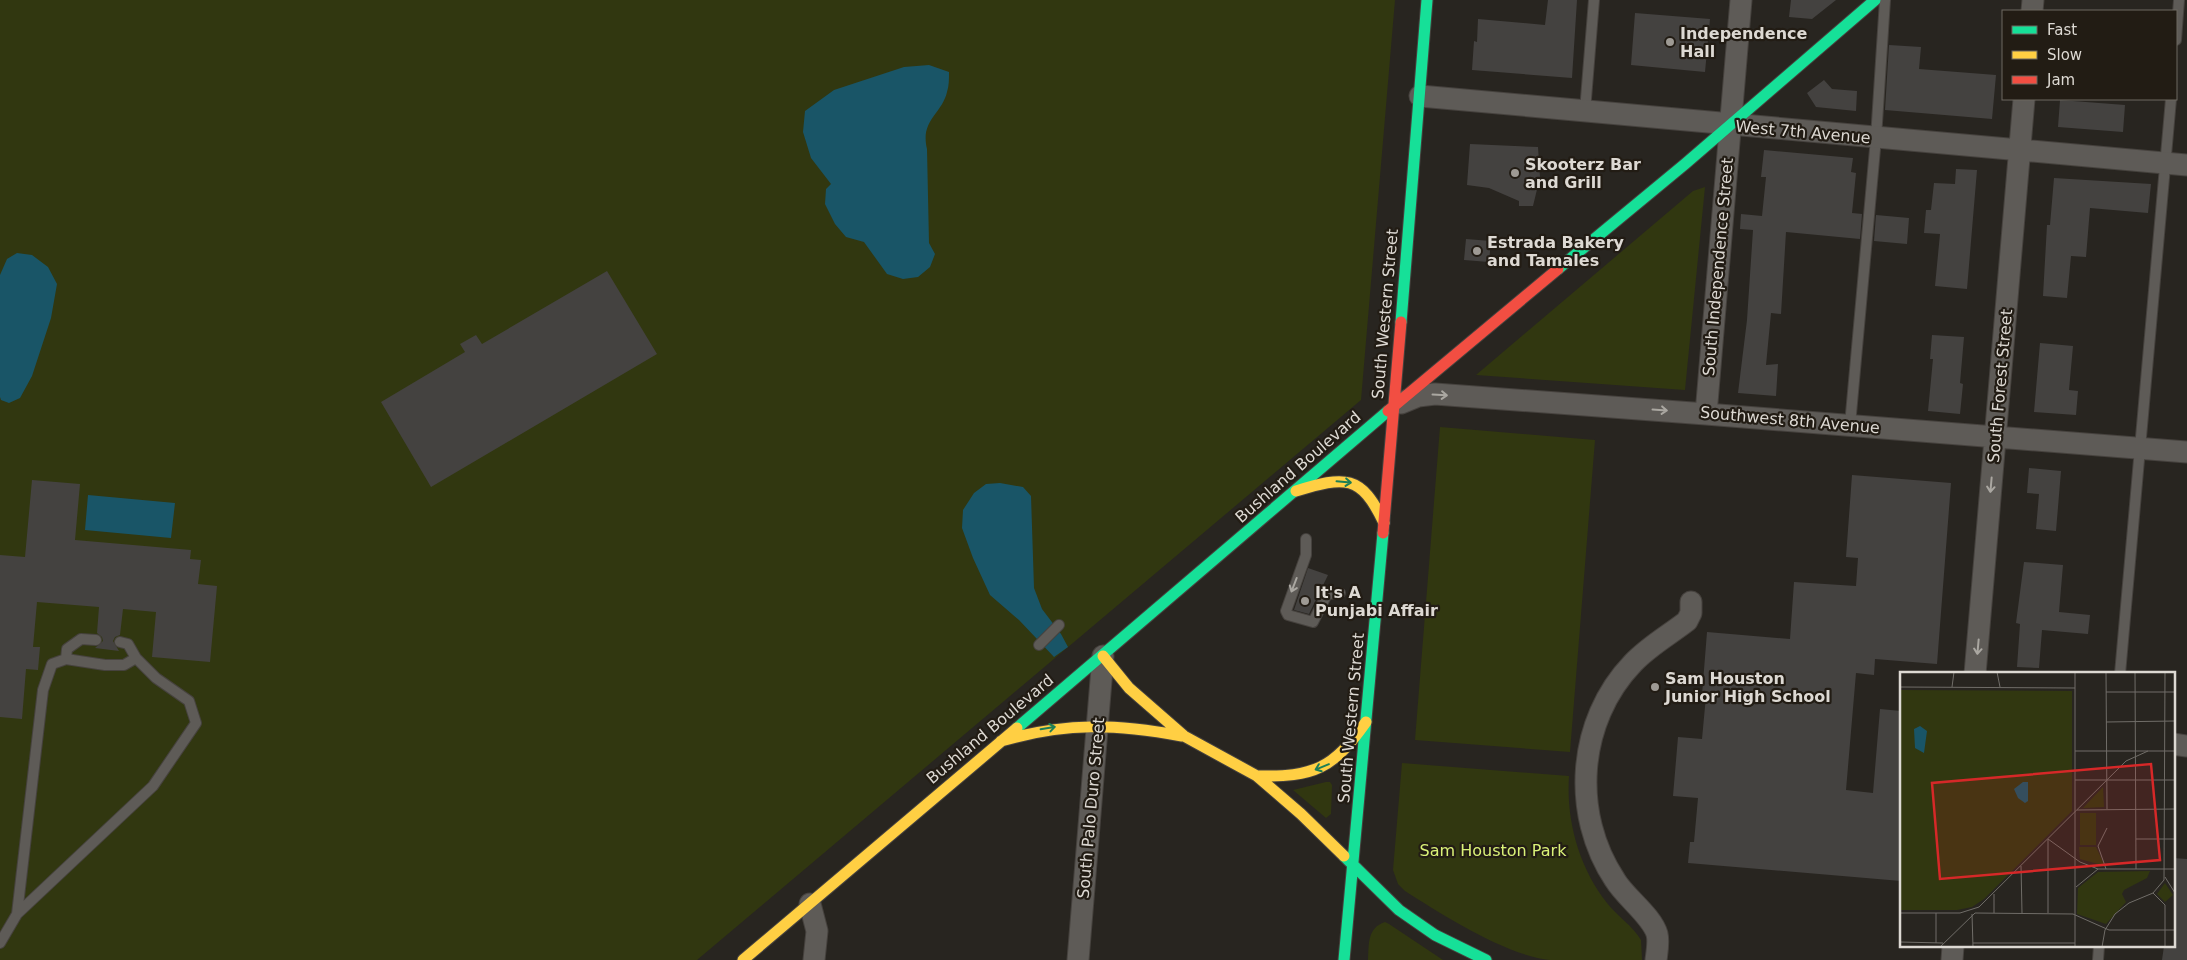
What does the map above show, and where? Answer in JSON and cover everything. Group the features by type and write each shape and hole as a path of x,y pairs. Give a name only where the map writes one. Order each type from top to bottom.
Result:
{"main road":[{"name":"South Western Street","path":"1344,960 1367,721 1427,0"},
{"name":"Bushland Boulevard","path":"743,960 1001,740 1103,656 1394,406 1730,125 1875,0"},
{"path":"1296,491 1322,483 1352,483 1361,488 1371,498 1384,523"},
{"path":"1103,656 1129,688 1184,736 1257,776 1312,824 1399,910 1435,935 1486,960"},
{"path":"1257,776 1282,777 1306,774 1328,766 1350,747 1367,721"},
{"path":"1001,740 1053,727 1098,725 1142,728 1184,736"}],"street":[{"name":"South Independence Street","path":"1706,414 1741,0"},
{"name":"West 7th Avenue","path":"1420,96 2187,165"},
{"name":"South Forest Street","path":"1976,672 2024,100"},
{"name":"Southwest 8th Avenue","path":"1394,406 1418,396 1435,394 2187,452"},
{"path":"1656,960 1658,940 1655,929 1616,883 1604,862 1593,835 1586,798 1586,772 1594,730 1610,694 1633,663 1687,621 1691,602"},
{"name":"South Palo Duro Street","path":"1078,960 1103,656"},
{"path":"2174,744 2187,746"},
{"path":"810,904 817,931 814,960"}],"lane":[{"path":"1585,111 1594,0"},
{"path":"1850,425 1876,138 1885,0"},
{"path":"2177,27 2179,0"},
{"path":"2120,672 2171,100"},
{"path":"1306,539 1308,544 1306,555 1286,611 1288,615 1313,622 1327,594 1340,593"},
{"path":"1039,645 1059,625"},
{"path":"66,659 67,649 81,639 96,640"},
{"path":"0,943 18,914 153,786 196,723 189,701 156,678 136,658 128,644 120,642"},
{"path":"18,914 43,690 52,664 66,659 105,665 124,665 136,658"}],"green space":[{"path":"0,0 1395,0 1361,400 697,960 0,960"},
{"path":"1705,187 1685,390 1476,375 1693,191"},
{"path":"1440,427 1595,440 1570,752 1415,740"},
{"name":"Sam Houston Park","path":"1402,763 1569,776 1572,826 1582,859 1597,889 1607,903 1634,930 1641,940 1642,960 1550,960 1533,957 1514,951 1475,933 1405,891 1398,884 1393,870"},
{"path":"1330,782 1332,785 1331,814 1326,818 1293,790"},
{"path":"1385,922 1443,960 1368,960 1372,932"}],"water":[{"path":"929,65 949,72 948,87 944,100 926,131 929,243 935,254 930,267 918,277 903,279 887,274 864,242 846,237 835,224 825,204 826,189 831,184 811,158 803,132 805,111 834,90 904,67"},
{"path":"17,253 32,255 48,267 57,284 51,318 32,376 20,398 9,403 1,400 0,397 0,275 7,259"},
{"path":"1000,483 1023,487 1031,496 1034,588 1042,609 1061,634 1068,647 1054,657 1019,620 990,595 962,528 963,510 974,493 986,484"},
{"path":"88,495 175,503 171,538 85,530"}],"building":[{"path":"1548,0 1577,0 1572,78 1472,70 1474,41 1477,42 1478,19 1545,25"},
{"path":"1791,0 1836,0 1812,19 1789,17"},
{"name":"Independence Hall","path":"1635,13 1710,19 1705,72 1631,65"},
{"path":"1889,45 1921,47 1919,69 1996,75 1992,119 1885,110"},
{"path":"1824,80 1832,89 1857,91 1856,111 1816,107 1807,93"},
{"path":"2060,100 2125,105 2123,132 2058,127"},
{"path":"1470,144 1538,147 1540,177 1533,206 1519,206 1519,201 1489,188 1467,185"},
{"path":"1764,150 1853,158 1851,172 1856,173 1852,213 1862,214 1860,239 1786,232 1781,314 1771,313 1766,365 1778,364 1776,396 1738,393 1747,320 1753,230 1740,229 1741,214 1762,216 1766,177 1761,177"},
{"path":"1956,169 1977,170 1967,289 1935,286 1940,234 1924,233 1926,210 1931,210 1934,183 1955,184"},
{"path":"2054,178 2151,184 2148,213 2090,208 2086,257 2071,256 2067,298 2043,296 2047,225 2050,225"},
{"path":"1876,215 1909,218 1907,244 1874,241"},
{"path":"1466,239 1491,241 1489,262 1464,260"},
{"path":"607,271 657,354 431,487 381,402 465,352 460,344 476,335 482,344"},
{"path":"1932,335 1964,337 1960,383 1963,384 1960,414 1928,411 1933,359 1930,359"},
{"path":"2040,343 2073,346 2069,390 2078,391 2076,415 2034,412"},
{"path":"2029,468 2061,471 2056,531 2036,529 2039,494 2027,493"},
{"path":"1852,475 1951,483 1937,664 1875,659 1874,675 1856,673 1846,790 1873,793 1880,709 1900,711 1900,881 1688,863 1690,842 1694,842 1698,798 1673,796 1678,737 1702,739 1706,696 1702,695 1707,632 1790,639 1794,582 1856,586 1858,558 1846,557"},
{"path":"32,480 80,484 75,540 191,550 190,559 201,560 198,584 217,586 210,662 152,657 156,612 123,609 120,635 115,637 113,641 119,651 95,648 103,641 102,637 97,633 99,607 37,602 33,647 40,647 38,670 26,669 22,719 0,717 0,555 25,557"},
{"path":"2024,562 2063,565 2059,612 2090,615 2088,634 2042,630 2039,668 2017,667 2020,624 2016,623"},
{"path":"1308,568 1328,575 1309,614 1294,610"},
{"path":"2174,858 2187,859 2187,960 2162,960 2164,948 2174,948"}],"traffic: fast":[{"path":"1401,322 1427,0"},
{"path":"1558,269 1685,164 1875,0"},
{"path":"1017,728 1388,411"},
{"path":"1344,960 1383,533"},
{"path":"1344,856 1399,910 1435,935 1486,960"}],"traffic: slow":[{"path":"1296,491 1327,483 1350,483 1359,487 1367,495 1384,523"},
{"path":"1103,656 1129,688 1184,736 1257,776 1301,814 1344,856"},
{"path":"1257,776 1293,775 1320,767 1332,760 1343,750 1366,722"},
{"path":"1001,741 1048,731 1091,727 1135,729 1182,736"},
{"path":"743,960 1017,728"}],"traffic: jam":[{"path":"1388,411 1558,269"},
{"path":"1383,533 1401,322"}],"place":[{"name":"Independence Hall","path":"1670,42"},
{"name":"Skooterz Bar and Grill","path":"1515,173"},
{"name":"Estrada Bakery and Tamales","path":"1477,251"},
{"name":"It's A Punjabi Affair","path":"1305,601"},
{"name":"Sam Houston Junior High School","path":"1655,687"}]}
